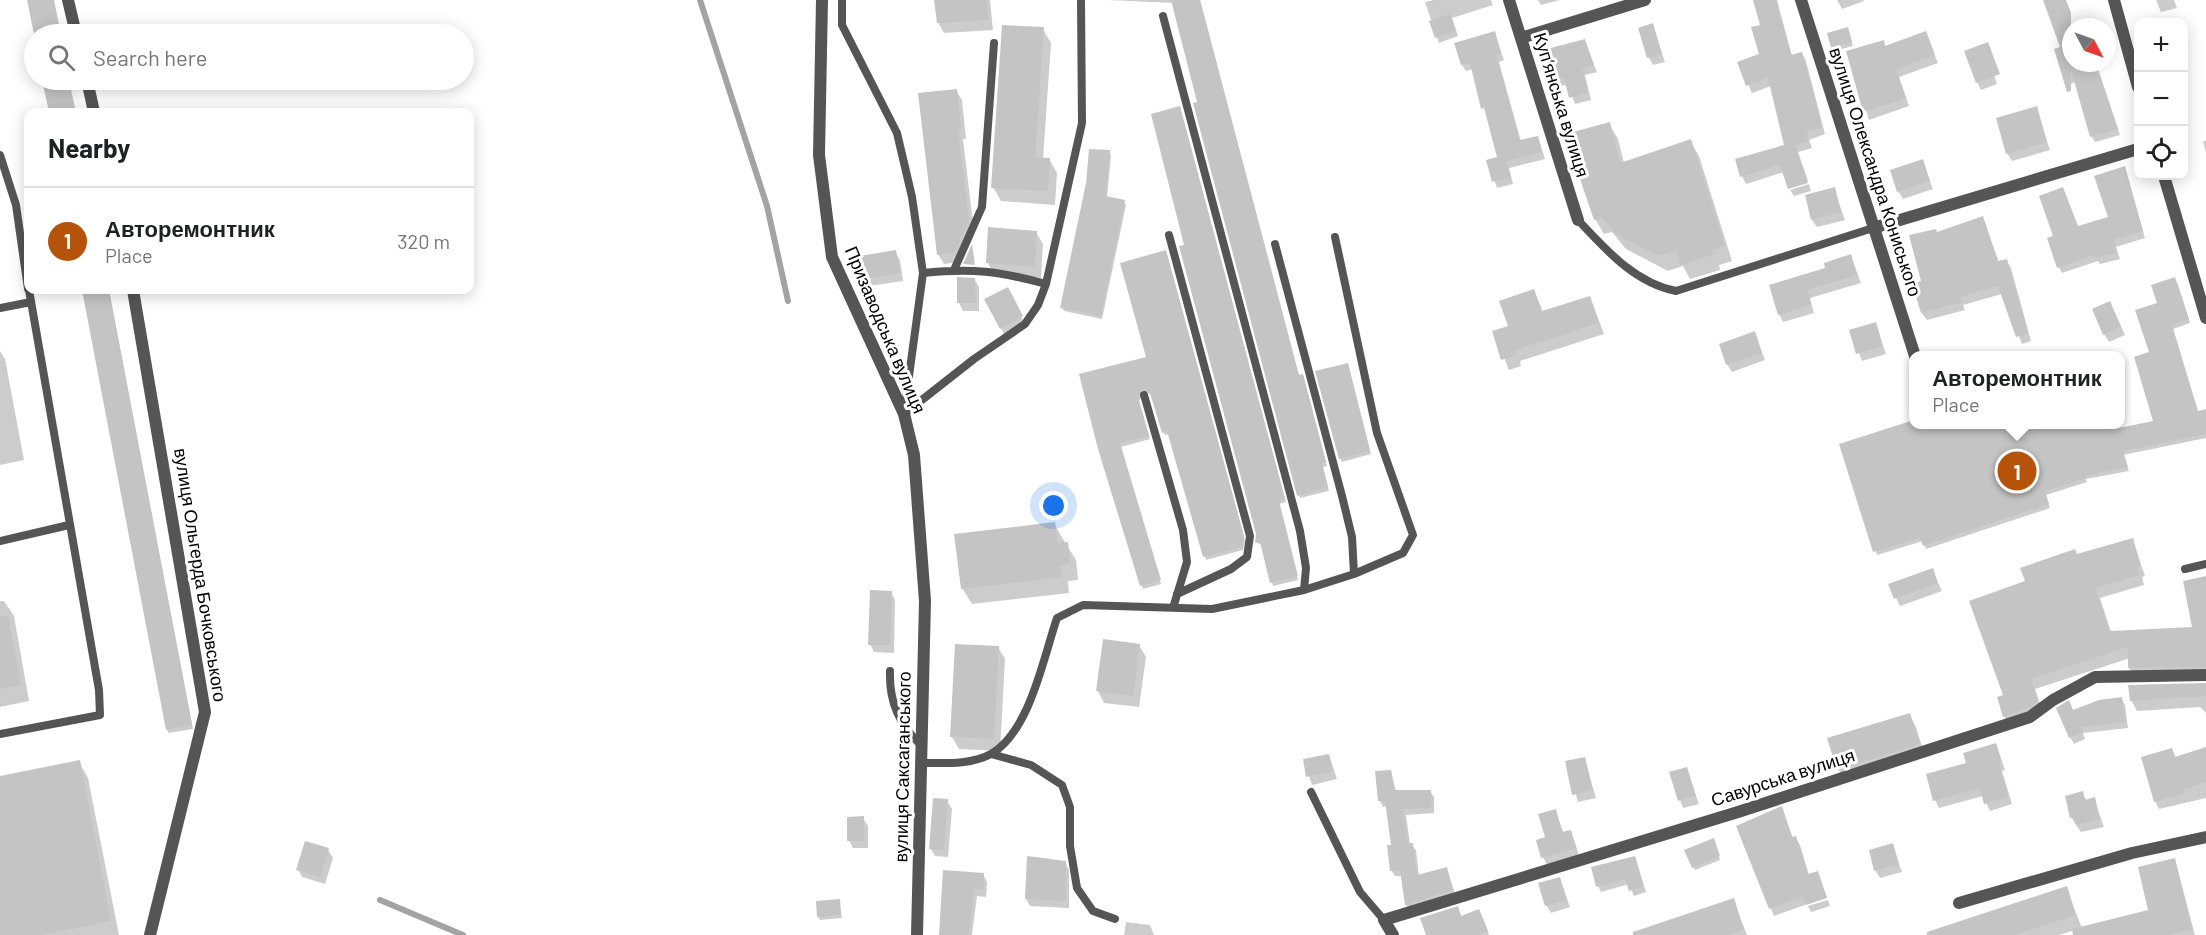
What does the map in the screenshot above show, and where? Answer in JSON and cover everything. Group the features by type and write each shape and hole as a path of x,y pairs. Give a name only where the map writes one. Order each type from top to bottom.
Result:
{"street":[{"path":"68,0 74,24"},
{"name":"Призаводська вулиця","path":"822,0 819,155 832,257 904,414 914,455 925,601"},
{"name":"Купʼянська вулиця","path":"1509,0 1578,220"},
{"path":"1521,38 1645,0"},
{"name":"вулиця Олександра Кониського","path":"1802,0 1913,351"},
{"path":"2114,0 2135,72"},
{"path":"89,90 93,108"},
{"path":"1873,228 2134,150"},
{"path":"2165,180 2206,318"},
{"name":"вулиця Ольгерда Бочковського","path":"134,294 205,712 150,935"},
{"name":"вулиця Саксаганського","path":"917,935 925,601"},
{"name":"Савурська вулиця","path":"1384,920 1738,812 2030,717 2053,700 2095,677 2206,675"},
{"path":"1959,903 2132,853 2206,837"},
{"path":"1384,920 1393,935"}],"lane":[{"path":"842,0 843,25 897,133 912,197 923,273 904,414"},
{"path":"904,414 974,358 1025,324 1038,305 1046,284 1082,123 1081,0"},
{"path":"1163,16 1300,531 1306,568 1305,590"},
{"path":"954,270 982,207 994,42"},
{"path":"0,155 16,205 24,257"},
{"path":"1578,220 1613,258 1657,287 1676,291 1873,228"},
{"path":"1169,235 1250,536 1247,557 1231,569 1177,594"},
{"path":"922,763 962,763 991,754 1011,735 1023,718 1058,618 1083,605 1212,609 1305,590 1354,574 1403,553 1413,535 1377,433 1335,237"},
{"path":"1275,244 1345,506 1352,537 1354,574"},
{"path":"923,273 997,270 1046,284"},
{"path":"0,734 100,715 99,690 30,294"},
{"path":"0,308 31,302"},
{"path":"1144,395 1183,530 1187,562 1173,608"},
{"path":"0,541 69,525"},
{"path":"2185,569 2206,564"},
{"path":"890,671 889,693 898,716 905,730 922,746"},
{"path":"991,754 1030,765 1062,785 1070,807 1070,846 1077,888 1093,911 1115,919"},
{"path":"1311,792 1360,892 1384,920"}],"building":[{"path":"27,0 54,0 59,24 32,24"},
{"path":"934,0 986,0 989,20 937,23"},
{"path":"1171,0 1200,0 1299,375 1303,374 1326,462 1322,463 1328,487 1297,496 1193,103 1197,102"},
{"path":"1753,0 1776,0 1791,55 1802,52 1822,127 1806,132 1809,141 1795,145 1808,183 1788,189 1780,165 1740,177 1735,159 1784,145 1768,78 1746,86 1737,62 1759,54 1751,27 1760,25"},
{"path":"2043,0 2066,0 2071,13 2071,18 2062,18 2062,72 2071,72 2071,91 2067,92 2054,49 2060,47"},
{"path":"1450,14 1456,31 1435,38 1429,21"},
{"path":"1653,23 1662,54 1647,58 1638,28"},
{"path":"1002,25 1044,27 1035,157 1050,158 1048,191 991,188"},
{"path":"1848,27 1852,42 1831,48 1827,33"},
{"path":"1495,31 1501,53 1496,55 1520,140 1538,136 1542,152 1506,161 1511,177 1492,182 1486,160 1497,157 1484,108 1481,109 1470,63 1461,65 1454,43"},
{"path":"1926,31 1935,55 1896,69 1906,98 1863,112 1846,51 1884,40 1885,46"},
{"path":"1585,39 1594,65 1582,68 1588,93 1569,98 1564,78 1555,80 1547,49"},
{"path":"1988,42 2000,74 1976,83 1964,51"},
{"path":"2072,72 2099,72 2118,129 2090,137"},
{"path":"957,89 961,129 958,130 969,220 955,252 937,255 918,93"},
{"path":"44,90 71,90 74,108 48,108"},
{"path":"1180,106 1285,499 1279,501 1298,576 1270,583 1260,542 1255,543 1256,534 1179,246 1184,245 1151,114"},
{"path":"2037,106 2047,142 2006,154 1996,118"},
{"path":"1610,122 1620,163 1691,139 1725,246 1711,250 1713,254 1680,265 1676,250 1659,256 1616,234 1602,217 1594,220 1579,176 1583,174 1573,132"},
{"path":"1089,149 1110,150 1106,196 1125,200 1101,316 1060,308 1086,183"},
{"path":"1923,159 1930,181 1897,192 1890,170"},
{"path":"2125,166 2143,231 2114,240 2117,252 2095,258 2094,255 2057,268 2047,238 2053,236 2039,196 2063,187 2078,226 2108,217 2094,176"},
{"path":"1835,187 1841,212 1811,220 1805,195"},
{"path":"1983,216 1998,261 2007,259 2028,333 2016,337 1998,286 1960,297 1962,302 1921,313 1912,284 1921,281 1909,235 1936,229 1937,232"},
{"path":"988,227 1037,231 1035,267 986,263"},
{"path":"972,244 975,265 963,264"},
{"path":"896,250 900,273 863,279 860,256"},
{"path":"1166,250 1244,536 1242,547 1203,557 1167,431 1162,433 1150,393 1142,389 1138,397 1149,436 1120,443 1161,580 1140,586 1098,449 1079,374 1146,357 1120,263"},
{"path":"1851,254 1857,275 1807,290 1811,305 1778,315 1769,285 1825,268 1824,263"},
{"path":"957,277 975,278 976,303 957,303"},
{"path":"2175,277 2189,319 2172,325 2198,411 2206,409 2206,434 2123,451 2128,467 2086,476 2086,478 2045,491 2049,504 1923,546 1920,538 1873,552 1839,444 1909,422 1909,429 2125,429 2125,427 2153,421 2134,357 2149,352 2135,310 2157,303 2151,285"},
{"path":"1008,287 1023,316 1000,329 984,299"},
{"path":"1534,289 1542,311 1590,296 1599,323 1515,350 1516,355 1501,360 1492,331 1508,326 1499,301"},
{"path":"83,294 110,294 192,725 166,730"},
{"path":"2110,301 2121,327 2103,335 2092,309"},
{"path":"1876,322 1883,346 1856,354 1849,330"},
{"path":"1755,331 1762,353 1726,365 1719,344"},
{"path":"1348,363 1370,451 1339,459 1315,371"},
{"path":"1055,522 1058,543 1068,542 1070,564 1060,566 1061,577 961,589 954,534"},
{"path":"2133,538 2141,566 2137,566 2139,575 2095,588 2110,631 2192,627 2183,581 2206,576 2206,667 2128,668 2128,647 2031,679 2038,701 2027,709 2003,717 1997,697 2003,695 1969,601 2025,581 2020,568 2075,549 2077,554"},
{"path":"1933,568 1938,583 1894,599 1888,584"},
{"path":"870,590 892,591 890,645 868,645"},
{"path":"8,616 21,685 0,689 0,617"},
{"path":"1103,639 1140,644 1133,696 1096,691"},
{"path":"955,644 999,646 994,739 950,737"},
{"path":"2206,683 2206,696 2130,701 2128,685"},
{"path":"2122,697 2125,722 2081,727 2083,732 2069,738 2056,708 2069,700 2073,710 2099,700"},
{"path":"1910,713 1920,744 1837,770 1827,738"},
{"path":"1996,743 2008,797 1984,804 1980,788 1933,801 1926,774 1966,763 1963,753"},
{"path":"2206,747 2206,782 2184,789 2185,793 2154,802 2141,757 2172,748 2175,757"},
{"path":"1329,754 1333,772 1306,777 1303,759"},
{"path":"1585,757 1593,790 1572,795 1565,761"},
{"path":"80,760 111,921 41,935 0,935 0,776"},
{"path":"1687,767 1696,796 1678,801 1669,772"},
{"path":"1391,770 1394,790 1431,790 1431,808 1403,809 1408,843 1413,843 1417,875 1447,867 1453,890 1405,905 1400,870 1390,871 1387,845 1391,845 1385,801 1378,801 1375,771"},
{"path":"2083,791 2085,800 2095,797 2100,819 2076,825 2074,817 2070,818 2065,796"},
{"path":"933,798 948,799 944,850 929,849"},
{"path":"1782,806 1792,837 1796,836 1808,874 1818,871 1827,898 1806,905 1803,896 1769,909 1736,826"},
{"path":"1556,809 1562,832 1571,830 1576,848 1541,858 1536,840 1545,837 1538,814"},
{"path":"864,816 864,841 847,841 847,817"},
{"path":"1714,838 1720,856 1692,868 1684,850"},
{"path":"305,841 329,848 321,877 296,870"},
{"path":"1893,843 1899,864 1874,871 1869,850"},
{"path":"1027,856 1066,861 1066,901 1025,899"},
{"path":"1635,856 1644,886 1629,891 1625,879 1596,887 1591,867"},
{"path":"2175,858 2192,929 2167,935 2073,935 2072,929 2148,910 2138,867"},
{"path":"943,870 984,873 983,889 974,889 969,935 939,935"},
{"path":"1560,877 1567,900 1545,906 1538,883"},
{"path":"2067,886 2076,915 2015,935 1927,935 1927,932"},
{"path":"1734,898 1744,930 1727,935 1633,935 1633,932"},
{"path":"840,899 841,915 817,917 816,901"},
{"path":"1458,906 1461,916 1479,909 1488,931 1478,935 1426,935 1420,918"}],"waterway":[{"path":"700,0 767,206 788,301"},
{"path":"380,900 463,935"}],"place":[{"name":"Авторемонтник","path":"2017,471"}]}
